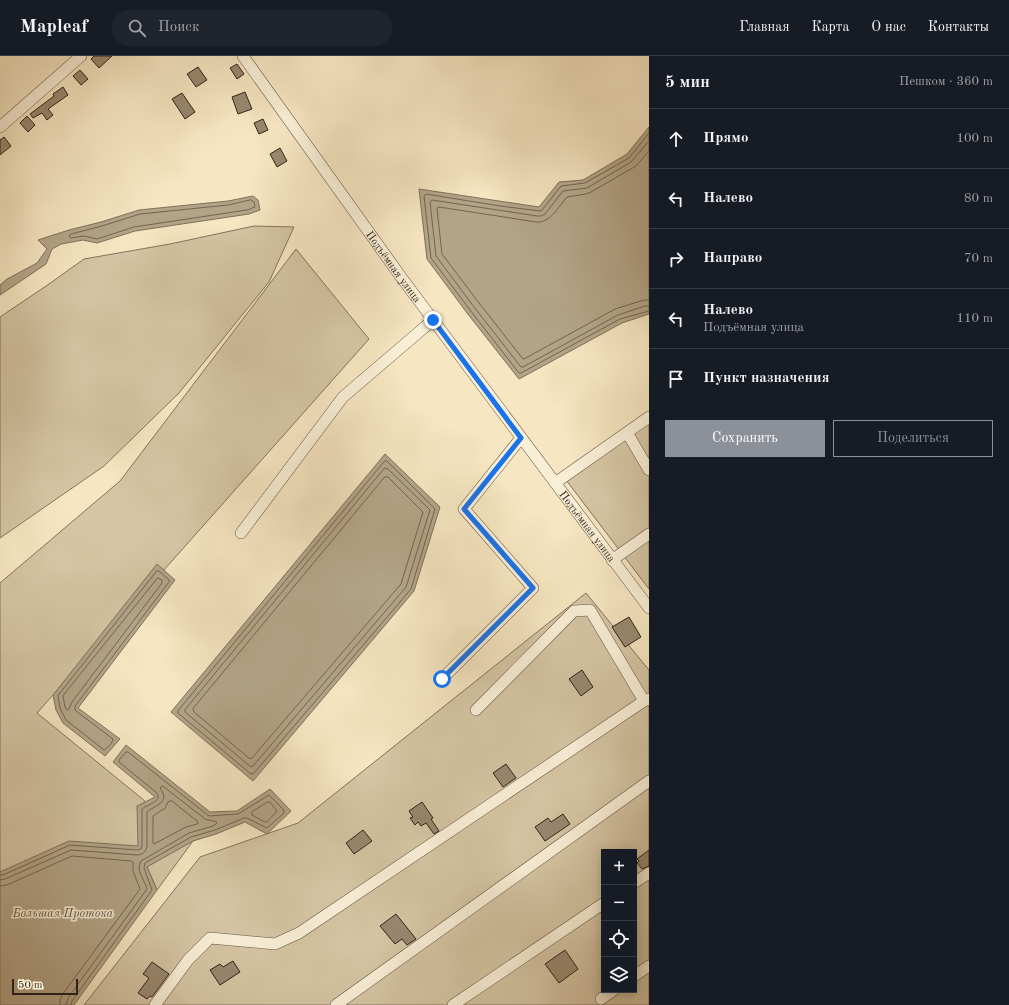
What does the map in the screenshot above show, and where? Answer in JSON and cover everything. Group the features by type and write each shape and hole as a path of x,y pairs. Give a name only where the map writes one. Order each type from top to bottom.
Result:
{"street":[{"path":"0,127 81,56"},
{"name":"Подъёмная улица","path":"243,56 342,196 433,320 649,608"},
{"path":"241,532 343,397 433,320"},
{"path":"554,483 649,417"},
{"path":"629,436 649,470"},
{"path":"442,679 533,588 464,509 521,438"},
{"path":"612,560 649,534"},
{"path":"155,1005 188,960 210,938 275,944 299,934 646,700 590,610 574,611 476,710"},
{"path":"336,1005 649,781"},
{"path":"637,881 649,873"},
{"path":"453,1005 601,905"},
{"path":"637,974 649,966"},
{"path":"601,999 610,993"}],"shaded area":[{"path":"254,226 294,227 269,282 179,393 104,466 0,538 0,317 84,259 170,244"},
{"path":"296,249 369,339 37,713 193,841 157,890 138,846 0,872 0,583 120,481"},
{"path":"649,414 649,589 563,476"},
{"path":"586,593 649,670 649,1005 84,1005 200,857 298,823"}],"water":[{"path":"649,127 649,314 622,323 519,379 427,259 419,189 539,207 559,182 583,180 627,154"},
{"path":"253,196 258,200 260,210 249,214 135,231 97,243 83,240 61,244 52,249 46,264 0,295 0,285 7,279 37,263 47,249 38,240 139,210 228,201"},
{"path":"385,454 440,507 414,591 253,781 171,712"},
{"path":"157,564 175,580 78,708 120,739 105,756 63,723 56,710 53,695"},
{"name":"Большая Протока","path":"126,745 210,812 237,811 270,789 291,811 267,834 245,822 216,834 193,841 147,867 157,890 74,1005 0,1005 0,872 69,841 138,846 137,806 155,797 113,762"}],"building":[{"path":"94,56 112,56 99,68 91,59"},
{"path":"237,64 244,74 237,79 230,68"},
{"path":"198,67 207,80 196,87 187,74"},
{"path":"80,70 88,79 81,85 73,76"},
{"path":"63,87 68,95 48,109 53,115 47,120 42,113 33,118 30,114 54,96 53,94"},
{"path":"245,92 252,109 238,114 232,97"},
{"path":"182,93 195,112 185,119 172,99"},
{"path":"27,116 35,125 28,132 20,123"},
{"path":"263,119 268,130 259,134 254,123"},
{"path":"4,137 11,146 0,155 0,140"},
{"path":"280,148 287,161 277,167 270,154"},
{"path":"629,617 641,637 625,647 612,627"},
{"path":"582,670 593,687 581,696 569,679"},
{"path":"506,764 516,778 503,787 493,773"},
{"path":"422,802 433,818 431,819 439,831 434,834 426,823 421,826 418,822 415,825 410,818 413,817 409,811"},
{"path":"563,814 570,824 545,841 535,827 548,818 551,822"},
{"path":"363,830 372,841 354,854 346,843"},
{"path":"649,850 649,866 642,869 637,863 639,861 637,859"},
{"path":"396,914 416,939 407,945 402,939 395,944 380,926"},
{"path":"565,950 578,969 559,983 545,964"},
{"path":"233,961 240,972 220,985 210,970 220,964 223,967"},
{"path":"152,962 169,974 152,997 150,996 147,999 138,993 149,978 143,974"}],"route":[{"path":"433,320 521,438 464,509 533,588 442,679"}]}
